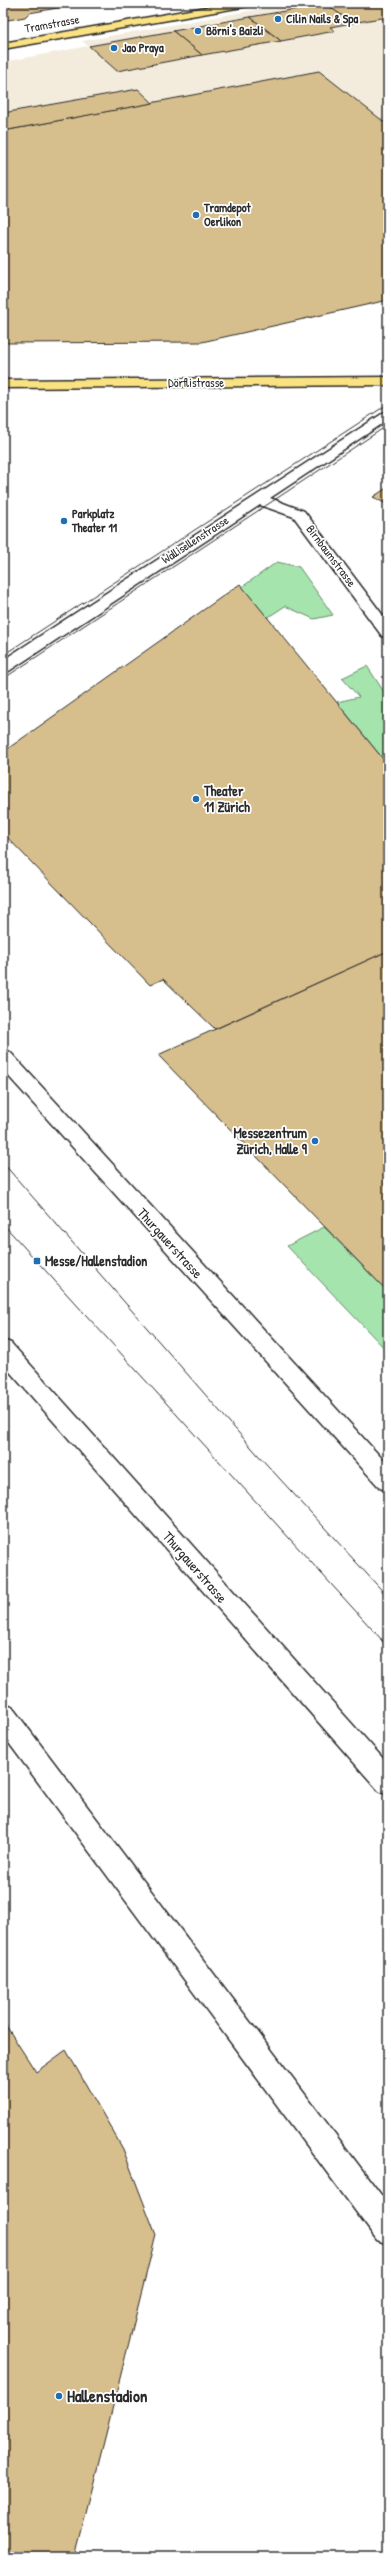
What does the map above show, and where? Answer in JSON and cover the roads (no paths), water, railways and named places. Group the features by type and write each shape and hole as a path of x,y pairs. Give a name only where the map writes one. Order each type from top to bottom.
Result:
{"main road":[{"name":"Tramstrasse","path":"3,46 248,3"},
{"name":"Dörflistrasse","path":"3,384 388,381"},
{"name":"Wallisellenstrasse","path":"3,668 388,414"},
{"name":"Birnbaumstrasse","path":"258,499 299,514 388,633"},
{"name":"Thurgauerstrasse","path":"3,1057 388,1481"},
{"name":"Thurgauerstrasse","path":"3,1350 388,1783"},
{"path":"3,1715 388,2229"}],"tram line":[{"path":"3,655 388,404"},
{"path":"3,679 388,425"},
{"path":"3,1163 258,1455 388,1597"},
{"path":"3,1224 382,1640"},
{"path":"381,1639 388,1647"}],"place":[{"name":"Cilin Nails & Spa","path":"278,19"},
{"name":"Börni's Baizli","path":"198,31"},
{"name":"Jao Praya","path":"114,48"},
{"name":"Tramdepot Oerlikon","path":"196,215"},
{"name":"Parkplatz Theater 11","path":"64,521"},
{"name":"Theater 11 Zürich","path":"196,799"},
{"name":"Messezentrum Zürich, Halle 9","path":"315,1141"},
{"name":"Messe/Hallenstadion","path":"37,1261"},
{"name":"Hallenstadion","path":"59,2396"}]}
